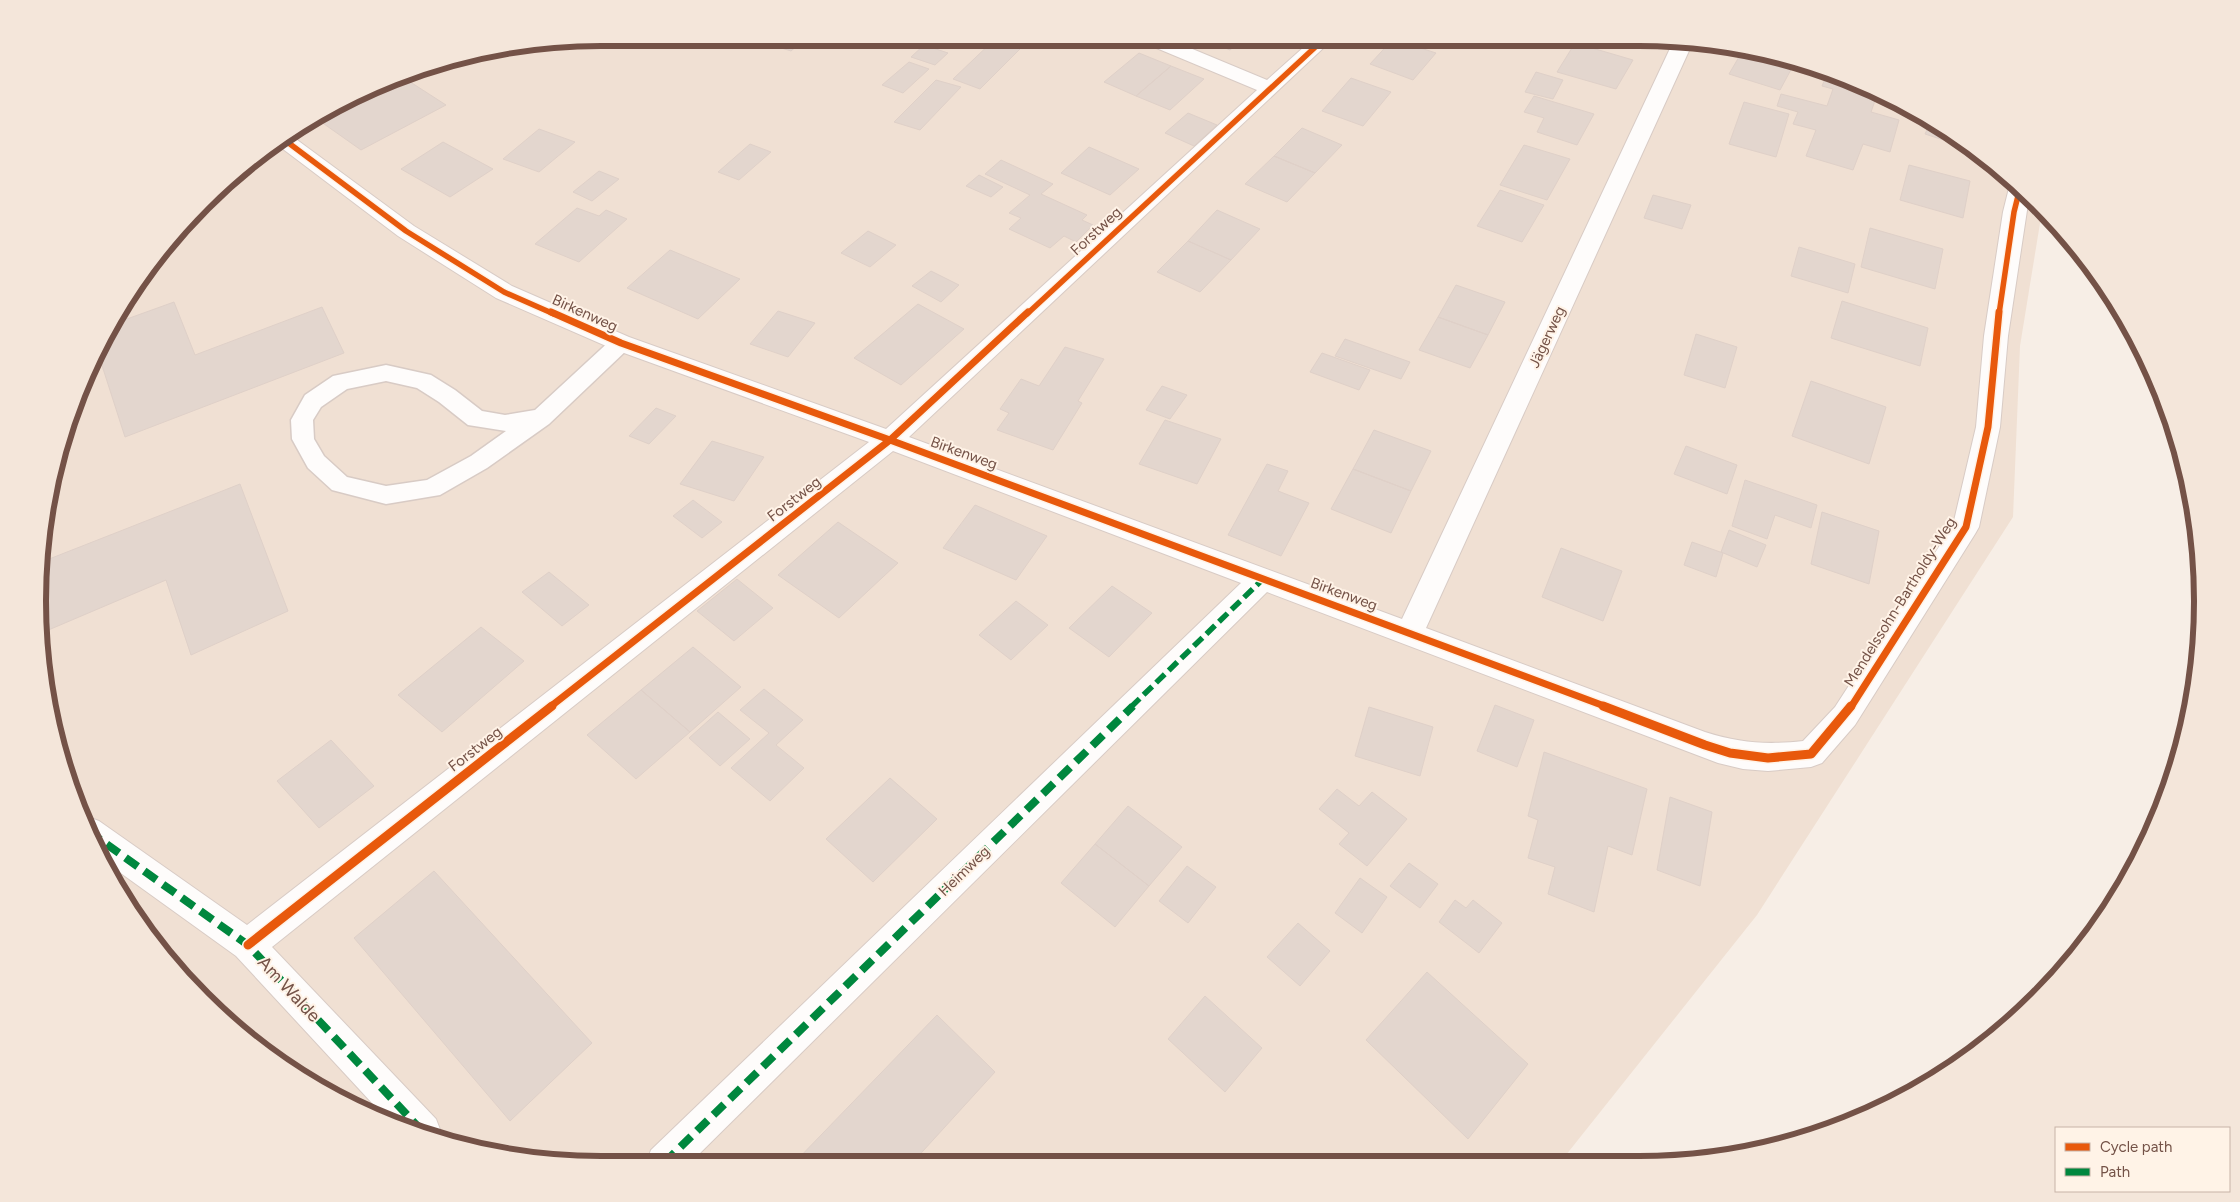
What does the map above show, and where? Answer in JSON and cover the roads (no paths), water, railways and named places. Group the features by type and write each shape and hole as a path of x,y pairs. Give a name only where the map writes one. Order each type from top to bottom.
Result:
{"street":[{"path":"1168,46 1271,89"},
{"name":"Forstweg","path":"248,945 890,440 1317,46"},
{"name":"Jägerweg","path":"1410,633 1680,48"},
{"name":"Birkenweg","path":"289,143 406,231 504,292 621,343 890,440 1670,731"},
{"name":"Mendelssohn-Bartholdy-Weg","path":"1670,731 1696,743 1720,750 1768,758 1811,754 1845,716 1904,626 1966,527 1988,427 1996,336 2018,196"},
{"name":"Heimweg","path":"671,1156 1263,579"},
{"name":"Am Walde","path":"100,840 248,945 416,1124"}],"lane":[{"path":"541,418 505,423 476,419 447,396 423,381 386,373 341,382 313,401 302,420 303,439 316,462 340,484 386,495 432,489 480,462 541,418 587,377 621,343"}]}
